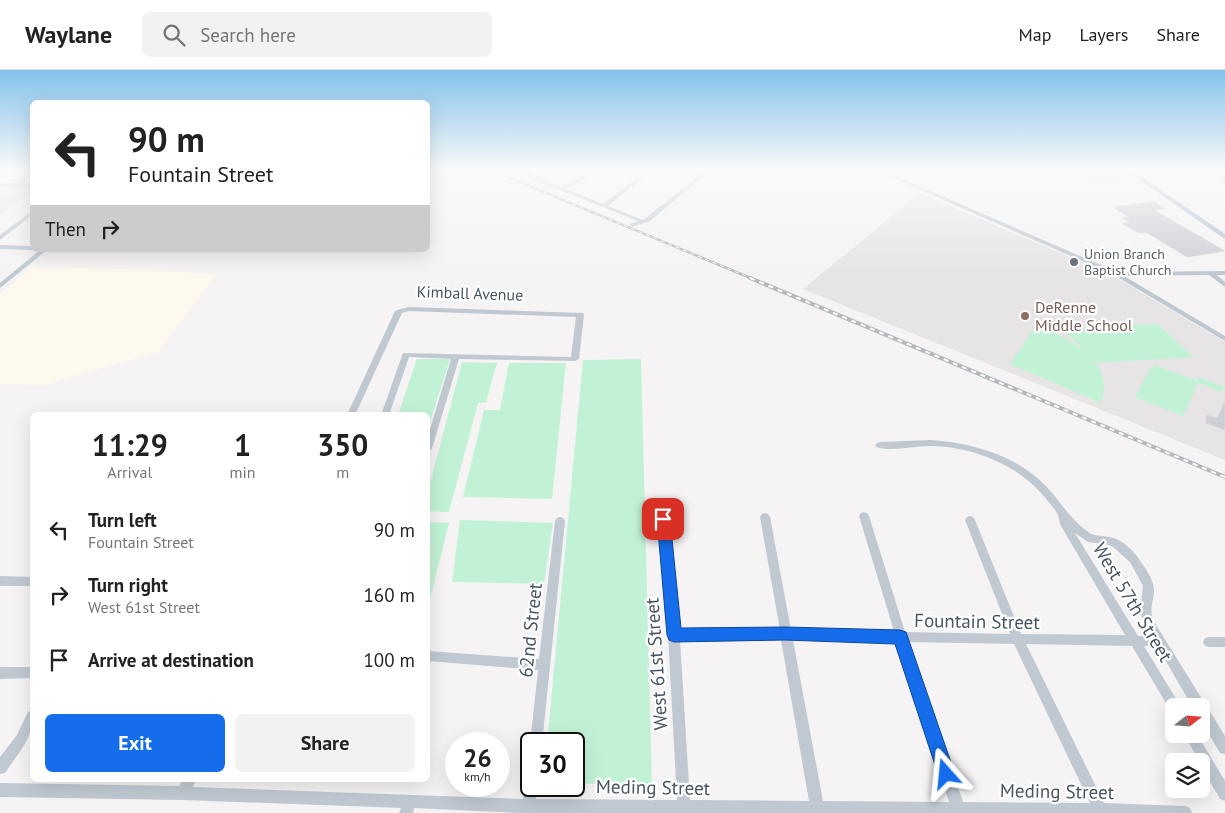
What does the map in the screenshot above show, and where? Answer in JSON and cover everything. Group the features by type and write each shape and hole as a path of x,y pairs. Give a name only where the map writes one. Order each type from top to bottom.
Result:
{"main road":[{"path":"1178,205 1225,237"}],"street":[{"path":"601,205 642,221"},
{"path":"632,225 648,220 667,205"},
{"path":"957,205 1116,274 1225,339"},
{"path":"0,238 30,215"},
{"path":"0,247 30,248"},
{"path":"0,286 42,252"},
{"path":"1116,274 1225,272"},
{"path":"1210,273 1225,286"},
{"name":"Kimball Avenue","path":"352,412 397,313 404,309 580,315 575,359 456,357"},
{"path":"386,412 406,355 456,357 430,442"},
{"name":"West 57th Street","path":"879,446 896,447 930,443 948,444 995,458 1018,468 1039,484 1062,515 1094,540 1108,541 1127,552 1141,571 1149,589 1145,608 1149,623 1194,698"},
{"name":"West 57th Street","path":"1062,515 1064,523 1169,698"},
{"path":"864,516 900,637 958,808"},
{"path":"765,517 817,806"},
{"name":"West 61st Street","path":"663,519 674,635 684,807"},
{"path":"970,520 1018,640 1100,810"},
{"name":"62nd Street","path":"537,732 560,521"},
{"path":"1085,556 1088,547 1094,540"},
{"path":"0,581 30,582"},
{"name":"Fountain Street","path":"674,635 785,634 1018,640 1160,641"},
{"path":"1209,642 1225,642"},
{"path":"430,656 544,665"},
{"path":"0,673 30,673"},
{"path":"0,768 21,739 30,720"},
{"name":"West 57th Street","path":"1210,724 1225,748"},
{"path":"1195,743 1225,794"},
{"path":"183,793 188,782"},
{"name":"Meding Street","path":"0,790 183,793 407,807 627,809 684,807 748,810 817,806 861,811 958,808 1185,813"}],"shaded area":[{"path":"0,205 14,205 0,215"},
{"name":"DeRenne Middle School","path":"906,205 947,205 1114,276 1225,342 1225,460 803,289"},
{"path":"32,267 128,269 217,274 158,352 44,385 0,384 0,294"}],"green space":[{"path":"1037,324 1069,341 1090,356 1102,376 1104,388 1101,403 1010,364"},
{"path":"1157,324 1194,357 1097,363 1061,328"},
{"path":"417,359 450,359 430,422 430,412 399,412"},
{"path":"641,359 652,786 585,783 585,732 548,732 583,360"},
{"path":"462,362 497,363 486,402 478,403 449,512 430,511 430,483"},
{"path":"509,363 566,363 552,499 463,497 484,410 500,410"},
{"path":"1155,365 1197,381 1199,377 1224,387 1222,392 1198,383 1183,416 1135,397 1150,368"},
{"path":"460,520 553,523 544,584 452,582"},
{"path":"430,522 449,523 430,599"}],"building":[{"path":"1159,205 1166,209 1154,210 1225,251 1187,257 1146,232 1139,233 1123,224 1129,222 1123,218 1129,217 1113,207"},
{"path":"1225,402 1225,430 1206,423 1206,415 1217,418"}],"railway":[{"path":"574,205 753,279"},
{"path":"750,278 1225,477"}],"place":[{"name":"Union Branch Baptist Church","path":"1074,262"},
{"name":"DeRenne Middle School","path":"1025,316"}],"route":[{"path":"663,519 674,635 785,634 900,637 946,774"}]}
